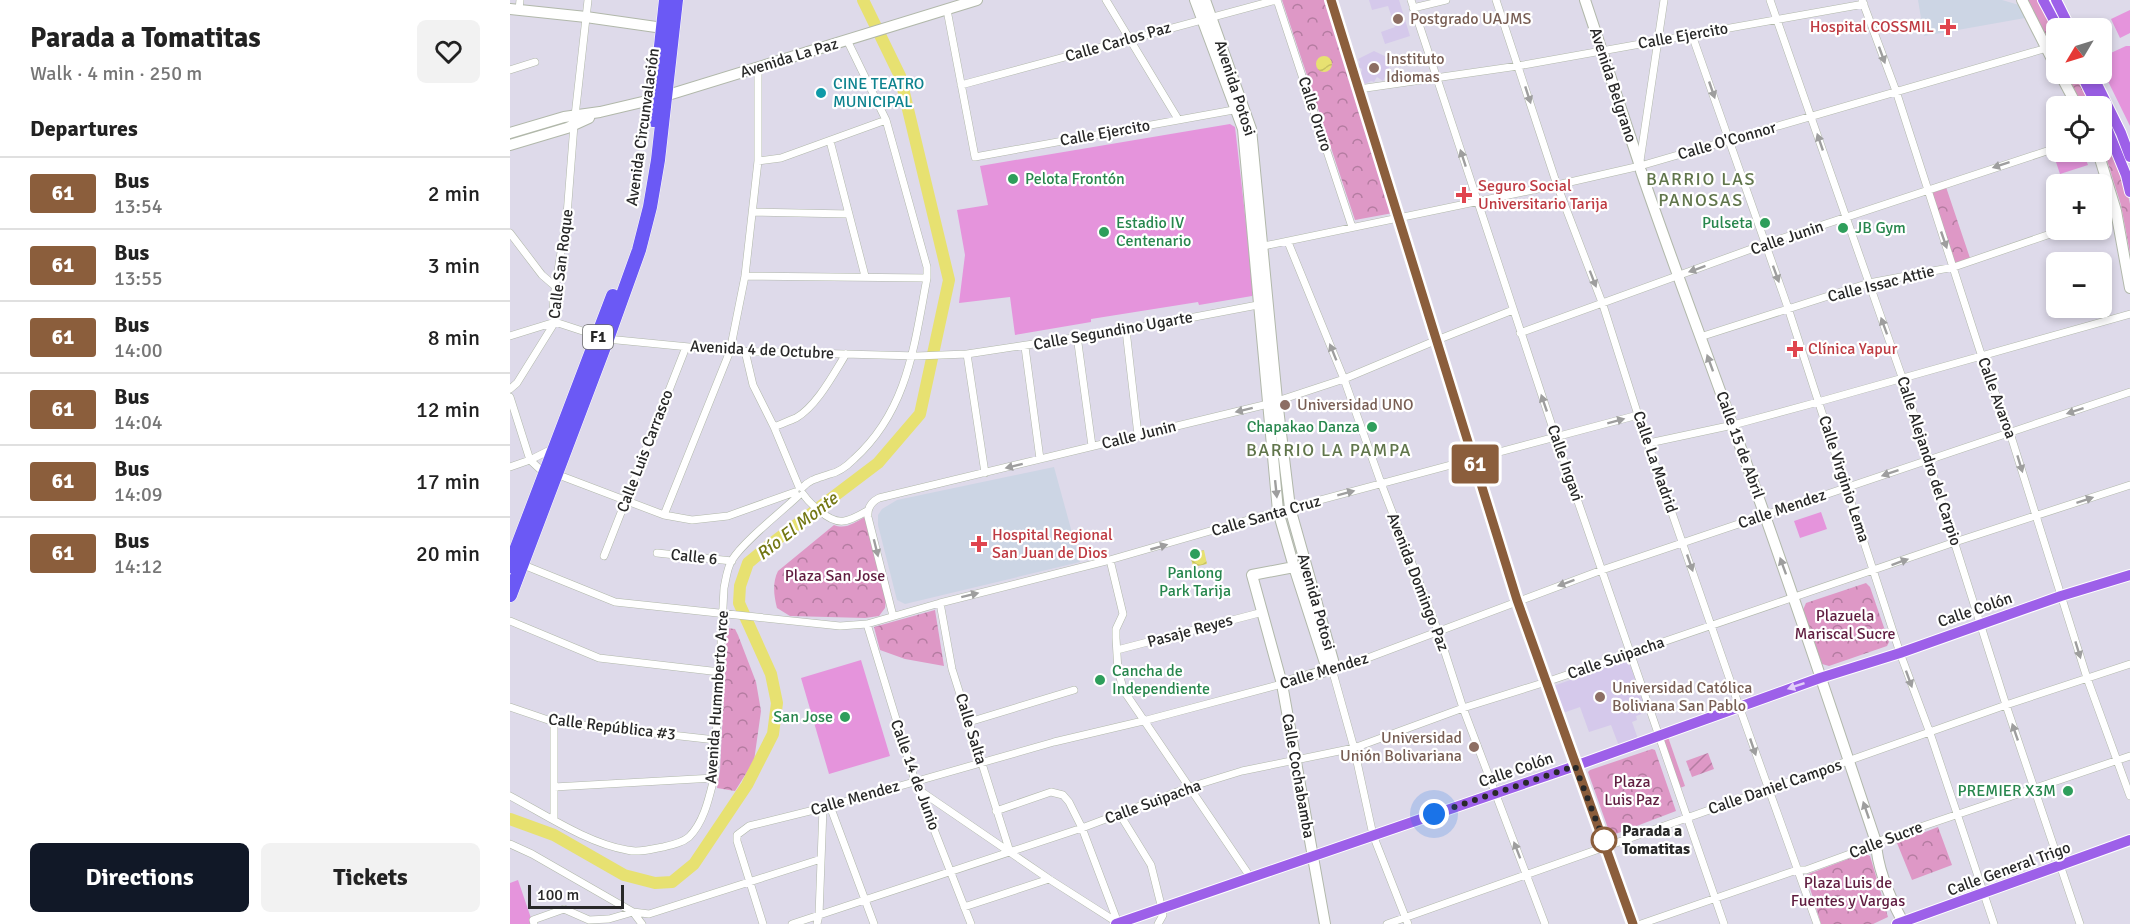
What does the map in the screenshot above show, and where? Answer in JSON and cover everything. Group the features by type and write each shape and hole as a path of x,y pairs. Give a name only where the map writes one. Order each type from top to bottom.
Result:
{"highway":[{"name":"Avenida Circunvalación","path":"550,474 554,448 639,250 650,207 658,160 666,0"},
{"name":"Avenida Circunvalación","path":"660,98 676,0"},
{"name":"Avenida Circunvalación","path":"510,595 513,563 602,338"}],"main road":[{"path":"2043,0 2053,18"},
{"path":"2056,0 2065,18"},
{"path":"2097,84 2130,157"},
{"path":"2112,141 2126,175 2130,192"},
{"name":"Calle Colón","path":"1117,924 1658,737 1820,678 2061,596 2130,575"},
{"name":"Calle General Trigo","path":"1902,924 2130,840"}],"street":[{"name":"Calle San Roque","path":"510,389 517,383 555,322 553,302 567,215 588,0"},
{"name":"Avenida La Paz","path":"510,145 600,112 660,98 758,68 903,23 946,5 977,0"},
{"path":"1106,0 1178,119"},
{"name":"Avenida Potosi","path":"1195,0 1206,18 1240,109 1264,303 1278,512 1299,566"},
{"name":"Avenida Potosi","path":"1205,0 1206,18"},
{"name":"Calle Carlos Paz","path":"961,85 1276,0"},
{"name":"Calle Oruro","path":"1276,0 1352,227"},
{"path":"1331,0 1517,600 1633,924"},
{"path":"1412,4 1446,0"},
{"name":"Calle La Madrid","path":"1496,0 1557,185 1603,304 1638,415 1817,924"},
{"name":"Avenida Belgrano","path":"1585,0 1640,169"},
{"path":"1640,169 1664,0"},
{"name":"Calle Alejandro del Carpio","path":"1770,0 1902,376 2006,705 2080,924"},
{"path":"2022,0 2046,46"},
{"name":"Calle Ejercito","path":"1359,89 1518,66 1777,20 1863,2"},
{"name":"Calle Avaroa","path":"1863,2 1896,91 1981,354 2010,433 2087,678 2130,796"},
{"name":"Calle Ingavi","path":"1412,4 1520,333 1724,924"},
{"path":"946,5 961,85"},
{"path":"516,6 663,28"},
{"name":"Calle Virginio Lema","path":"1692,35 1788,308 1900,652 1930,733 1994,924"},
{"path":"510,397 530,460 550,474 664,515 692,520 728,516 799,491 810,480 838,471 864,448 894,408 915,356 927,267 886,120 851,39"},
{"name":"Calle O'Connor","path":"1258,247 1640,169 1896,91 2046,48"},
{"path":"510,70 535,62"},
{"path":"664,515 730,351 745,276 753,212 758,161 758,68"},
{"name":"Calle Ejercito","path":"961,85 975,156 1240,109"},
{"name":"Avenida La Paz","path":"510,133 575,120"},
{"path":"758,161 781,158 886,120"},
{"path":"830,141 865,276"},
{"name":"Calle Junin","path":"1520,333 1766,244 2046,151"},
{"path":"2101,162 2116,211 2130,288"},
{"name":"Calle 15 de Abril","path":"1640,169 1794,597 1876,842 1876,854 1902,924"},
{"path":"2112,212 2116,211"},
{"path":"753,212 849,214"},
{"path":"510,233 542,275 555,287"},
{"name":"Calle Issac Attie","path":"1700,337 1869,283 1953,267 2046,235"},
{"name":"Avenida Domingo Paz","path":"1288,242 1344,379 1438,631 1463,708 1545,924"},
{"path":"745,276 927,278"},
{"name":"Calle Segundino Ugarte","path":"957,355 1025,347 1077,336 1126,330 1264,303"},
{"name":"Calle Junin","path":"799,491 826,517 844,522 867,511 870,504 879,498 1272,402 1344,379 1437,339 1513,310"},
{"path":"1649,443 1733,425 2130,314"},
{"path":"510,336 555,322"},
{"name":"Avenida 4 de Octubre","path":"555,322 602,338 730,351 957,355"},
{"path":"1126,330 1138,435"},
{"path":"1077,336 1092,446"},
{"name":"Calle Luis Carrasco","path":"604,556 686,347"},
{"path":"1025,347 1040,459"},
{"path":"745,351 753,385 774,427 799,491"},
{"path":"774,427 798,417 803,412 827,384 846,354"},
{"path":"967,354 985,473"},
{"name":"Calle Mendez","path":"750,881 737,841 737,835 748,826 826,807 981,762 1341,668 1602,570 2130,392"},
{"name":"Avenida Potosi","path":"1272,402 1299,566 1325,663 1332,669"},
{"name":"Calle Santa Cruz","path":"867,624 1110,560 1381,483 1638,415"},
{"path":"510,467 554,448"},
{"name":"Calle Suipacha","path":"792,924 1082,828 1190,787 1242,771 1354,748 1463,708 2130,485"},
{"name":"Avenida Hummberto Arce","path":"510,796 606,845 629,851 674,844 690,836 707,804 714,778 724,588 732,561 799,491"},
{"path":"867,511 893,616"},
{"name":"Calle 6","path":"657,553 732,561"},
{"path":"1110,560 1123,614 1116,629 1118,670 1124,691 1251,878"},
{"path":"513,563 615,602 840,626 867,624"},
{"name":"Calle Cochabamba","path":"1299,566 1252,576 1282,684 1325,924"},
{"name":"Calle Salta","path":"940,603 952,669 1010,852"},
{"name":"Pasaje Reyes","path":"1117,650 1263,612"},
{"path":"510,621 599,658 720,672"},
{"name":"Calle 14 de Junio","path":"867,624 915,781 971,924"},
{"name":"Calle Daniel Campos","path":"1387,924 1407,921 1526,874 2130,663"},
{"path":"1332,669 1354,748 1373,835 1407,921"},
{"path":"969,722 1074,690"},
{"name":"Calle República #3","path":"510,707 554,722 716,740"},
{"path":"554,722 554,819"},
{"name":"Calle Sucre","path":"1641,924 1797,870 1806,870 1956,813 2130,756"},
{"path":"554,787 714,778"},
{"path":"919,790 1117,924"},
{"path":"996,811 1057,792 1063,795 1082,828 1117,924"},
{"path":"817,924 826,807"},
{"path":"826,807 874,924"},
{"path":"1119,813 1151,865 1163,915 1158,924"},
{"path":"510,844 532,854 633,912 649,914 821,859"},
{"path":"964,908 1049,879"},
{"path":"750,881 763,924"},
{"path":"534,924 533,920 564,909 589,920 626,916 633,912"},
{"path":"633,912 642,924"},
{"path":"626,916 629,924"}],"shaded area":[{"name":"Postgrado UAJMS","path":"1369,0 1399,0 1410,36 1385,44 1381,32 1395,27 1388,6 1372,10"},
{"name":"Hospital COSSMIL","path":"1918,0 2002,0 2019,5 2025,18 1924,36"},
{"path":"2130,10 2130,33 2120,38 2112,19"},
{"path":"2130,46 2130,126 2109,84 2112,84 2112,52"},
{"name":"Instituto Idiomas","path":"1374,51 1389,58 1387,64 1390,65 1383,81 1377,77 1374,82 1365,84 1360,79 1362,69 1358,67 1360,62 1358,59"},
{"name":"Estadio IV Centenario","path":"1230,124 1235,127 1254,293 1252,296 1091,319 1091,322 1015,335 1010,297 959,303 965,255 957,210 988,205 980,166"},
{"path":"2056,162 2087,162 2088,165 2060,174"},
{"name":"Hospital Regional San Juan de Dios","path":"1054,467 1080,562 905,604 897,600 878,525 878,515 882,509 897,500"},
{"path":"1821,512 1827,529 1800,538 1794,521"},
{"name":"San Jose","path":"861,660 890,756 829,774 801,678"},
{"name":"Universidad Católica Boliviana San Pablo","path":"1624,661 1629,662 1647,712 1636,716 1637,720 1632,722 1638,739 1619,746 1611,725 1589,732 1580,707 1563,713 1554,688 1556,685"},
{"path":"518,880 533,924 510,924 510,883"}],"green space":[{"path":"1282,0 1326,0 1393,213 1355,220"},
{"path":"2028,0 2040,0 2049,18 2046,18 2046,36"},
{"path":"2071,84 2083,84 2089,96 2077,96"},
{"path":"2112,149 2126,186 2130,204 2130,253 2121,205 2108,162 2112,162"},
{"path":"1946,187 1971,261 1954,265 1929,193"},
{"name":"Plaza San Jose","path":"865,517 886,600 885,608 879,616 865,618 790,616 777,608 774,589 778,571 834,525 846,526"},
{"name":"Plazuela Mariscal Sucre","path":"1866,583 1870,587 1889,642 1887,646 1829,666 1822,664 1803,610 1806,603"},
{"path":"935,610 944,666 905,659 880,650 874,627"},
{"path":"727,628 735,629 738,635 756,682 761,711 754,761 735,791 717,788 720,771"},
{"path":"1668,737 1685,786 1680,788 1663,740"},
{"name":"Plaza Luis Paz","path":"1652,749 1655,750 1676,811 1613,835 1610,834 1588,772"},
{"path":"1708,753 1714,769 1692,777 1686,761"},
{"path":"1938,827 1952,865 1912,880 1897,843"},
{"name":"Plaza Luis de Fuentes y Vargas","path":"1864,853 1870,856 1888,917 1873,924 1821,924 1806,875"}],"water":[{"path":"1324,56 1330,58 1332,64 1330,70 1324,72 1318,70 1316,64 1318,58"},
{"path":"1204,550 1207,564 1193,567 1190,554"}],"waterway":[{"name":"Río El Monte","path":"510,819 554,835 624,875 655,883 672,882 694,864 747,785 773,734 777,703 771,674 739,603 740,586 748,563 878,463 920,414 949,280 900,76 863,0"}],"bus line":[{"name":"61","path":"1331,0 1517,600 1633,924"}],"place":[{"name":"Postgrado UAJMS","path":"1398,19"},
{"name":"Hospital COSSMIL","path":"1948,27"},
{"name":"Instituto Idiomas","path":"1374,68"},
{"name":"CINE TEATRO MUNICIPAL","path":"821,93"},
{"name":"Pelota Frontón","path":"1013,179"},
{"name":"Seguro Social Universitario Tarija","path":"1464,195"},
{"name":"Pulseta","path":"1765,223"},
{"name":"JB Gym","path":"1843,228"},
{"name":"Estadio IV Centenario","path":"1104,232"},
{"name":"Clínica Yapur","path":"1795,349"},
{"name":"Universidad UNO","path":"1285,405"},
{"name":"Chapakao Danza","path":"1372,427"},
{"name":"Hospital Regional San Juan de Dios","path":"979,544"},
{"name":"Panlong Park Tarija","path":"1195,554"},
{"name":"Cancha de Independiente","path":"1100,680"},
{"name":"Universidad Católica Boliviana San Pablo","path":"1600,697"},
{"name":"San Jose","path":"845,717"},
{"name":"Universidad Unión Bolivariana","path":"1474,747"},
{"name":"PREMIER X3M","path":"2068,791"},
{"name":"Parada a Tomatitas","path":"1604,840"}],"district":[{"name":"BARRIO LAS PANOSAS","path":"1701,189"},
{"name":"BARRIO LA PAMPA","path":"1329,450"}],"route":[{"path":"1434,814 1575,766 1606,846 1604,840"}]}
